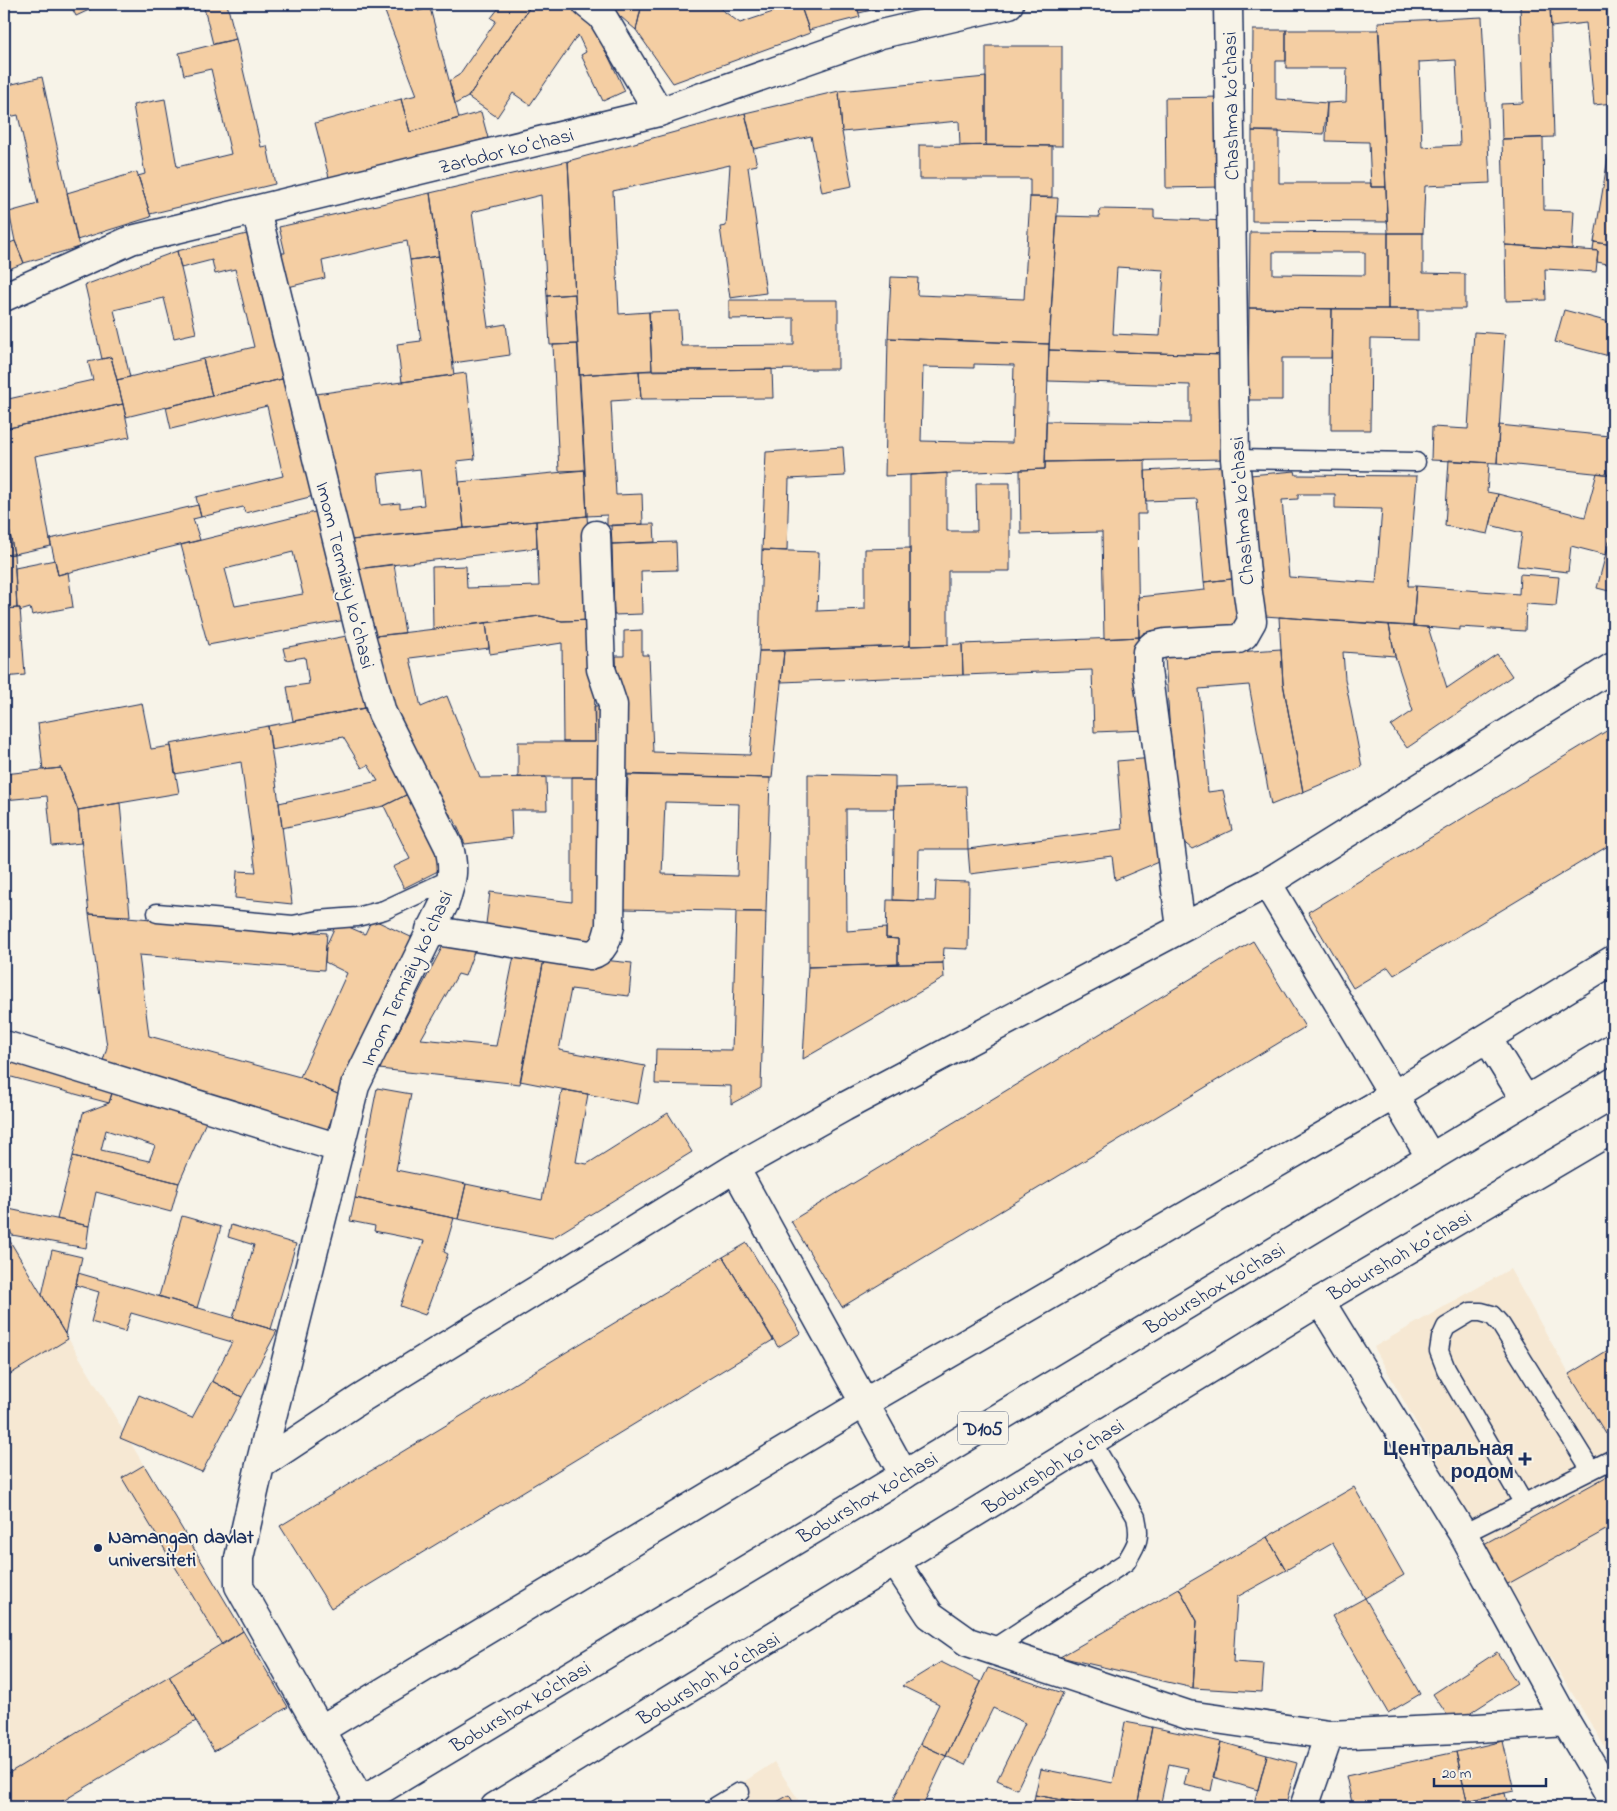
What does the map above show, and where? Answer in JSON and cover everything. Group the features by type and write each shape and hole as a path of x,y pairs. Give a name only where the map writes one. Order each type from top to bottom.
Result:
{"street":[{"path":"587,4 602,16 659,112"},
{"name":"Zarbdor koʻchasi","path":"4,297 131,240 659,112 881,34 1010,4"},
{"name":"Chashma koʻchasi","path":"1181,928 1147,652 1152,646 1166,643 1238,639 1244,636 1252,621 1235,459 1228,4"},
{"name":"Imom Termiziy koʻchasi","path":"256,210 358,625 382,713 449,847 453,863 453,878 445,902 355,1086 260,1465 239,1558 239,1586 320,1730 356,1805"},
{"path":"430,930 590,955 597,954 603,948 608,938 610,926 613,705 601,669 596,536"},
{"path":"260,1465 368,1394 735,1168 844,1107 1267,883 1613,667"},
{"path":"1267,883 1431,1158"},
{"path":"320,1730 864,1403 1394,1095 1613,960"},
{"path":"1487,1038 1526,1101"},
{"path":"4,1045 339,1148"},
{"name":"Boburshox ko'chasi","path":"356,1805 1613,1048"},
{"name":"Boburshoh koʻchasi","path":"495,1807 896,1563 1320,1301 1613,1129"},
{"path":"735,1168 904,1475"},
{"path":"1320,1301 1463,1534 1566,1722 1613,1801"},
{"path":"896,1563 930,1615 968,1642 1188,1715 1329,1735 1566,1722"},
{"path":"1304,1807 1329,1735"}],"lane":[{"path":"1235,459 1416,462"},
{"path":"156,913 293,925 318,920 358,917 384,910 453,878"},
{"path":"1524,1504 1446,1369 1439,1351 1441,1338 1446,1327 1471,1312 1492,1315 1501,1325 1591,1470"},
{"path":"991,1650 1126,1562 1138,1543 1139,1528 1136,1517 1092,1442"},
{"path":"1463,1534 1613,1459"},
{"path":"715,1807 740,1792"}],"shaded area":[{"name":"Namangan davlat universiteti","path":"4,1231 243,1631 4,1776"},
{"name":"Центральная родом","path":"1510,1269 1569,1374 1613,1347 1613,1760 1506,1585 1374,1347"},
{"path":"774,1762 803,1807 706,1807"}],"building":[{"path":"70,4 102,4 76,16"},
{"path":"203,4 227,4 236,39 213,44"},
{"path":"382,4 416,4 418,11 430,8 459,118 410,132 401,99 417,95"},
{"path":"502,4 532,4 468,97 455,104 449,81 459,75 496,21 491,18"},
{"path":"532,4 569,4 590,18 625,91 603,101 581,55 586,52 578,35 530,105 513,93 497,117 468,97"},
{"path":"606,4 642,4 636,30"},
{"path":"642,4 714,4 740,23 776,11 773,4 800,4 810,33 673,83 636,30"},
{"path":"800,4 856,4 860,17 809,30"},
{"path":"856,4 896,4 859,13"},
{"path":"1520,4 1550,4 1554,137 1502,139 1501,104 1523,103"},
{"path":"1550,4 1606,4 1613,79 1613,103 1594,105 1586,23 1551,27"},
{"path":"1606,4 1613,4 1613,29 1608,29"},
{"path":"1482,17 1490,183 1425,186 1423,233 1388,233 1378,22","holes":["1456,60 1460,145 1422,147 1419,62"]},
{"path":"1253,30 1286,30 1286,61 1276,61 1276,99 1327,103 1324,134 1252,131"},
{"path":"1286,30 1379,30 1386,187 1371,187 1369,142 1326,141 1327,103 1346,102 1347,68 1286,68"},
{"path":"236,39 261,147 267,146 275,184 150,214 138,176 145,174 133,105 165,99 177,167 231,154 211,69 184,75 179,53"},
{"path":"986,46 1062,46 1062,146 986,145"},
{"path":"42,77 79,247 24,263 15,241 9,212 38,204 18,115 4,118 4,86"},
{"path":"986,77 986,145 960,146 959,121 842,132 839,91"},
{"path":"839,91 842,132 852,186 822,192 811,136 754,149 745,113"},
{"path":"1220,97 1222,187 1166,188 1165,98"},
{"path":"401,99 410,132 481,112 488,138 330,181 315,123"},
{"path":"745,113 757,165 748,167 766,293 730,298 720,227 726,226 730,165 613,191 619,314 649,312 652,370 579,375 568,161"},
{"path":"1252,131 1279,131 1279,183 1371,183 1371,187 1386,187 1387,222 1252,221"},
{"path":"1543,138 1544,210 1574,211 1572,249 1505,245 1502,139"},
{"path":"1611,140 1613,140 1613,245 1594,242"},
{"path":"919,145 1052,146 1052,197 1030,197 1030,179 919,179"},
{"path":"568,161 575,294 547,296 541,195 472,212 488,327 506,324 510,355 453,363 430,193"},
{"path":"137,172 151,217 77,240 67,193"},
{"path":"430,193 439,256 410,260 407,241 322,261 325,278 288,287 279,253 285,253 279,227"},
{"path":"1030,197 1058,198 1049,344 888,338 891,277 918,278 917,295 1024,299"},
{"path":"1100,209 1154,210 1154,218 1226,221 1226,355 1049,350 1057,216 1099,217","holes":["1117,267 1164,270 1160,336 1113,334"]},
{"path":"255,232 290,377 212,396 203,359 254,347 235,269 215,274 212,260 181,268 177,251"},
{"path":"1250,232 1388,233 1388,309 1249,308","holes":["1273,252 1365,252 1365,275 1273,274"]},
{"path":"1388,233 1423,233 1423,273 1465,274 1465,309 1388,309"},
{"path":"15,241 24,263 4,271 4,245"},
{"path":"1594,242 1613,245 1613,265 1597,262 1598,251 1593,250"},
{"path":"1505,245 1598,251 1596,272 1545,269 1546,300 1506,301"},
{"path":"177,251 196,333 174,338 164,298 114,310 130,377 117,380 111,357 102,359 85,285"},
{"path":"439,256 454,375 402,382 397,344 421,341 410,260"},
{"path":"575,294 578,344 550,345 547,296"},
{"path":"729,300 838,300 838,369 652,370 649,312 679,311 681,346 794,345 794,318 729,319"},
{"path":"1249,308 1332,309 1331,358 1282,358 1282,400 1248,400"},
{"path":"1332,309 1418,309 1418,340 1371,339 1370,430 1331,430"},
{"path":"1564,310 1613,323 1613,357 1555,342"},
{"path":"1474,332 1505,334 1497,463 1431,460 1432,427 1468,429"},
{"path":"888,338 1049,344 1045,469 885,476","holes":["974,364 1014,365 1012,443 921,441 923,367 974,368"]},
{"path":"578,344 585,470 559,471 553,345"},
{"path":"1049,350 1226,355 1228,459 1045,462 1046,421 1190,423 1190,385 1048,381"},
{"path":"111,357 123,404 4,429 4,400 93,380 88,362"},
{"path":"203,359 212,396 126,417 117,380"},
{"path":"772,369 773,398 641,399 639,371"},
{"path":"639,371 641,399 611,401 616,495 642,494 643,524 607,526 607,515 587,516 579,375"},
{"path":"466,373 475,459 457,461 464,528 351,540 316,394","holes":["420,469 424,505 400,508 400,503 381,505 378,474"]},
{"path":"294,376 322,494 245,513 243,507 201,517 196,497 283,476 267,406 171,429 166,407"},
{"path":"123,404 130,437 35,456 51,546 14,554 4,503 4,429"},
{"path":"1613,423 1613,475 1497,463 1499,425 1609,436"},
{"path":"843,447 845,476 789,479 787,551 762,550 766,452"},
{"path":"1145,460 1146,514 1137,514 1139,637 1104,639 1102,532 1021,534 1020,470 1045,469 1045,462"},
{"path":"1449,460 1489,463 1487,492 1498,494 1488,534 1445,526"},
{"path":"1231,466 1241,578 1204,582 1197,499 1146,501 1145,471"},
{"path":"585,470 587,516 464,528 459,482"},
{"path":"1295,471 1296,475 1417,476 1408,586 1416,586 1413,626 1264,616 1250,475","holes":["1298,494 1335,494 1335,508 1382,509 1376,583 1289,577 1282,500 1298,499"]},
{"path":"947,473 947,531 977,531 976,483 1010,483 1010,571 948,571 948,645 910,646 910,475"},
{"path":"1597,473 1613,475 1613,527 1606,555 1571,546 1568,572 1517,566 1522,533 1490,525 1498,494 1585,517"},
{"path":"198,505 201,517 193,519 200,540 58,575 50,539"},
{"path":"327,509 351,619 208,645 181,545","holes":["293,552 303,594 235,606 225,569"]},
{"path":"587,516 594,620 562,621 540,616 433,629 432,567 466,566 467,588 539,586 536,521"},
{"path":"4,520 7,520 14,554 4,555"},
{"path":"536,521 537,548 357,569 351,540"},
{"path":"654,524 655,542 612,544 611,525"},
{"path":"1613,527 1613,592 1597,588"},
{"path":"676,542 677,570 641,571 642,614 614,615 612,544"},
{"path":"910,548 910,646 759,651 762,550 819,552 817,611 865,609 865,549"},
{"path":"14,554 17,608 4,609 4,555"},
{"path":"55,560 58,575 68,572 73,607 32,615 30,608 20,611 20,608 17,608 15,568"},
{"path":"394,564 405,633 375,636 357,569"},
{"path":"1520,574 1559,577 1556,606 1526,604 1525,631 1460,627 1460,630 1413,626 1416,586 1519,594"},
{"path":"1241,578 1246,628 1139,637 1138,597 1205,590 1204,582"},
{"path":"20,608 25,675 4,677 4,609"},
{"path":"540,616 562,621 594,620 595,742 563,742 562,643 490,654 486,623"},
{"path":"1279,617 1389,625 1395,656 1343,652 1345,679 1362,767 1303,792 1283,683"},
{"path":"486,623 489,648 410,658 421,707 447,696 480,778 546,777 547,810 511,810 512,838 465,844 454,819 429,791 396,727 375,636"},
{"path":"1389,625 1428,627 1447,688 1497,654 1512,676 1407,748 1391,726 1413,711 1395,656"},
{"path":"642,630 642,655 649,655 653,752 750,755 759,651 784,651 772,778 620,774 616,656 624,656 624,631"},
{"path":"352,635 365,708 293,721 287,687 309,684 305,657 286,660 283,648"},
{"path":"1143,637 1146,730 1094,732 1092,670 963,675 962,644"},
{"path":"962,644 963,675 781,682 784,651"},
{"path":"1281,649 1283,683 1303,792 1271,805 1249,685 1199,689 1208,792 1223,790 1232,830 1192,849 1181,840 1173,749 1171,749 1165,657"},
{"path":"142,703 151,749 171,746 179,793 78,810 61,768 43,770 38,723"},
{"path":"594,706 608,706 608,777 518,777 518,742 595,742"},
{"path":"365,708 365,711 374,709 408,794 384,806 282,828 279,803 378,781 368,765 362,768 343,737 271,750 268,726"},
{"path":"268,726 292,904 235,898 237,871 256,872 241,762 175,774 170,744"},
{"path":"1613,727 1613,843 1394,975 1388,967 1353,988 1308,912"},
{"path":"1154,758 1163,860 1115,880 1112,856 970,874 968,849 1122,829 1117,761"},
{"path":"61,768 78,810 81,843 52,846 47,796 4,800 4,774"},
{"path":"808,774 895,776 895,809 846,809 847,931 886,928 886,938 898,939 898,964 808,967"},
{"path":"628,775 770,778 766,912 624,909","holes":["665,802 739,804 737,876 662,874"]},
{"path":"572,777 602,777 601,947 485,932 490,892 572,902"},
{"path":"966,786 968,849 919,849 918,901 893,900 895,788"},
{"path":"408,794 444,868 404,888 393,867 410,859 384,806"},
{"path":"120,803 130,916 89,914 78,810"},
{"path":"936,881 969,882 968,949 944,948 943,963 898,964 898,939 886,938 887,900 935,901"},
{"path":"736,912 766,912 761,1088 731,1104 731,1086 655,1084 656,1049 732,1050"},
{"path":"89,914 327,933 324,970 139,955 149,1036 300,1077 342,1096 326,1132 102,1064 107,1047"},
{"path":"372,919 413,938 342,1096 300,1077 347,973 325,962 326,946 337,922 365,934"},
{"path":"448,936 478,941 465,976 458,974 421,1039 496,1046 515,951 545,954 520,1084 379,1069"},
{"path":"1253,941 1305,1027 842,1307 791,1221"},
{"path":"545,954 632,963 629,996 571,989 559,1050 645,1066 638,1104 520,1081"},
{"path":"943,963 944,978 803,1059 808,967"},
{"path":"4,1053 115,1083 109,1103 4,1075"},
{"path":"115,1083 209,1115 179,1183 73,1156 83,1113 109,1103","holes":["106,1130 155,1146 149,1161 101,1150"]},
{"path":"377,1088 411,1094 396,1170 466,1184 458,1219 355,1198"},
{"path":"562,1090 588,1094 576,1162 587,1164 668,1113 692,1152 552,1238 458,1219 466,1184 542,1200"},
{"path":"73,1156 179,1183 171,1212 96,1192 89,1226 57,1219"},
{"path":"355,1198 454,1218 444,1252 448,1254 425,1315 400,1306 424,1241 374,1231 375,1226 350,1221"},
{"path":"4,1208 89,1226 86,1248 12,1235 4,1215"},
{"path":"182,1216 221,1227 197,1308 159,1296"},
{"path":"231,1225 296,1244 271,1329 233,1318 254,1245 228,1237"},
{"path":"4,1231 68,1339 4,1378"},
{"path":"747,1243 801,1333 778,1347 723,1257"},
{"path":"52,1250 82,1257 65,1334 42,1295"},
{"path":"723,1257 773,1340 331,1608 280,1526"},
{"path":"78,1273 277,1331 242,1397 212,1381 232,1342 131,1313 125,1332 91,1322 99,1292 76,1285"},
{"path":"1613,1347 1613,1429 1606,1434 1569,1374"},
{"path":"212,1381 242,1397 202,1472 120,1438 139,1395 192,1418"},
{"path":"144,1465 243,1631 222,1645 122,1478"},
{"path":"1613,1473 1613,1526 1506,1585 1484,1544"},
{"path":"1354,1487 1404,1575 1365,1598 1333,1543 1286,1570 1267,1537"},
{"path":"1267,1537 1286,1570 1237,1597 1233,1662 1264,1664 1262,1692 1193,1688 1197,1621 1179,1588"},
{"path":"1179,1588 1197,1621 1193,1688 1060,1657"},
{"path":"1365,1598 1420,1694 1388,1713 1332,1616"},
{"path":"243,1631 288,1707 214,1751 169,1676"},
{"path":"1497,1652 1517,1683 1453,1724 1433,1694"},
{"path":"941,1662 981,1682 946,1756 920,1744 939,1704 902,1686"},
{"path":"988,1668 1063,1693 1017,1789 997,1780 1025,1723 993,1708 965,1765 946,1756"},
{"path":"169,1676 196,1721 53,1807 4,1807 4,1776"},
{"path":"1125,1722 1152,1727 1137,1807 1101,1807 1035,1795 1041,1769 1113,1783"},
{"path":"1152,1727 1221,1742 1211,1791 1184,1785 1188,1768 1169,1764 1160,1807 1137,1807"},
{"path":"1503,1741 1514,1791 1467,1801 1456,1752"},
{"path":"1221,1742 1267,1755 1258,1790 1213,1777"},
{"path":"920,1744 946,1756 922,1807 890,1807"},
{"path":"1456,1752 1467,1801 1441,1807 1353,1807 1346,1776"},
{"path":"1267,1755 1297,1763 1285,1807 1253,1807"},
{"path":"1505,1793 1508,1807 1468,1807 1467,1801"},
{"path":"789,1795 796,1807 768,1807"},
{"path":"1035,1795 1101,1807 1033,1807"},
{"path":"1467,1801 1468,1807 1441,1807"}],"place":[{"name":"Центральная родом","path":"1525,1459"},
{"name":"Namangan davlat universiteti","path":"98,1548"}]}
